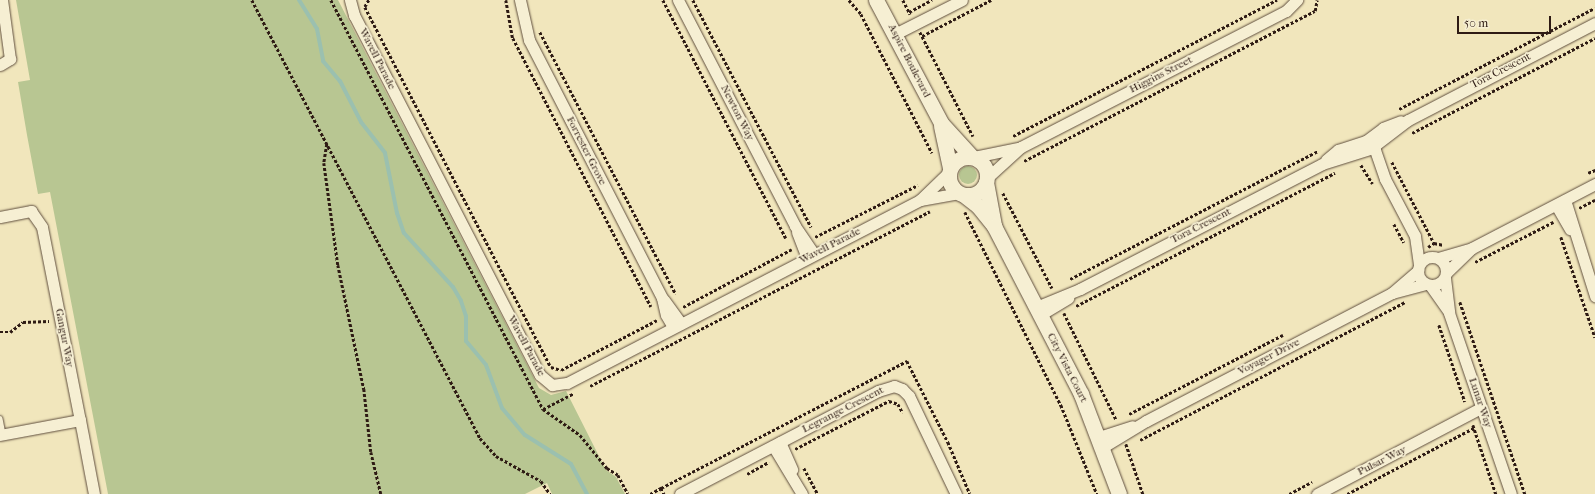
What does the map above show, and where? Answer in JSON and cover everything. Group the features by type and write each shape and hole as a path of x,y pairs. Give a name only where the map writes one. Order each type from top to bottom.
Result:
{"street":[{"path":"0,65 10,59 2,0"},
{"name":"Wavell Parade","path":"350,0 354,15 545,382 552,385 567,382 920,200 950,170"},
{"name":"Forrester Grove","path":"520,0 529,40 662,298 674,311 677,325"},
{"name":"Newton Way","path":"678,0 811,256"},
{"name":"Aspire Boulevard","path":"876,0 941,123 973,157"},
{"path":"895,34 962,0"},
{"name":"Higgins Street","path":"987,180 1021,148 1286,11 1297,0"},
{"name":"Tora Crescent","path":"1038,311 1322,164 1338,150 1368,146 1390,124 1408,120 1595,23"},
{"name":"Aspire Boulevard","path":"941,123 950,170"},
{"path":"1368,146 1422,250 1445,264 1446,275"},
{"name":"Higgins Street","path":"973,157 1021,148"},
{"path":"973,157 986,168 994,226 978,206 961,199 951,184 950,170 959,158 973,157"},
{"path":"961,199 980,191 987,180"},
{"path":"1419,267 1426,258 1452,255 1472,248 1595,184"},
{"name":"Wavell Parade","path":"920,200 961,199"},
{"path":"1560,202 1578,243 1595,296"},
{"name":"Gangur Way","path":"0,217 31,211 42,227 94,494"},
{"name":"City Vista Court","path":"994,226 1038,311 1101,442 1119,494"},
{"path":"1422,250 1419,267 1420,278 1428,285 1439,284 1472,248"},
{"name":"Voyager Drive","path":"1101,442 1146,421 1392,293 1419,267"},
{"name":"Lunar Way","path":"1446,275 1446,292 1449,313 1511,494"},
{"name":"Lunar Way","path":"1428,285 1449,313"},
{"name":"Voyager Drive","path":"1392,293 1428,285"},
{"name":"Legrange Crescent","path":"680,494 884,388 898,387 905,392 914,406 956,494"},
{"name":"Pulsar Way","path":"1317,494 1446,428 1483,412"},
{"path":"2,435 80,420"},
{"path":"776,444 787,453 802,494"}],"lane":[{"path":"0,419 2,435"}],"path":[{"path":"252,0 480,438 496,456 541,481 550,494"},
{"path":"331,0 543,409 580,435 606,468 618,475 628,494"},
{"path":"369,0 365,7 551,367 561,370 924,182"},
{"path":"663,0 804,243"},
{"path":"693,0 804,243"},
{"path":"849,0 861,14 934,156"},
{"path":"902,0 975,140"},
{"path":"909,12 932,0"},
{"path":"922,36 991,0"},
{"path":"1010,138 1277,0"},
{"path":"1019,164 1315,11 1317,0"},
{"path":"538,28 674,311"},
{"path":"1410,134 1595,38"},
{"path":"327,144 324,163 338,265 364,390 371,452 382,494"},
{"path":"1355,163 1363,164 1374,185"},
{"path":"1064,313 1340,170"},
{"path":"1001,187 1002,193"},
{"path":"961,199 963,213"},
{"path":"584,389 917,216 936,210"},
{"path":"1472,263 1556,220 1558,228"},
{"path":"1392,221 1410,256 1441,243 1452,255"},
{"path":"1561,235 1595,337"},
{"path":"1446,292 1455,286 1525,494"},
{"path":"1127,446 1413,298 1408,290"},
{"path":"0,332 10,332 23,322 37,323 60,319"},
{"path":"1438,320 1465,402"},
{"path":"1117,421 1289,332"},
{"path":"650,494 907,361 948,442 970,494"},
{"path":"543,409 578,391"},
{"path":"742,476 889,401 898,404 905,417"},
{"path":"1347,494 1474,428"},
{"path":"787,453 798,456"},
{"path":"801,462 818,494"},
{"path":"661,488 664,494"}],"green space":[{"path":"16,0 338,0 539,388 551,395 566,391 606,470 616,477 625,494 552,494 547,483 525,494 108,494 50,192 38,194 27,135 18,82 30,80"},
{"path":"968,166 974,169 977,175 974,181 968,184 962,181 959,175 962,169"}],"waterway":[{"path":"299,0 317,29 323,61 340,81 361,122 385,153 397,213 404,233 453,287 461,301 466,316 466,341 486,365 502,408 525,435 571,464 587,494"}]}
